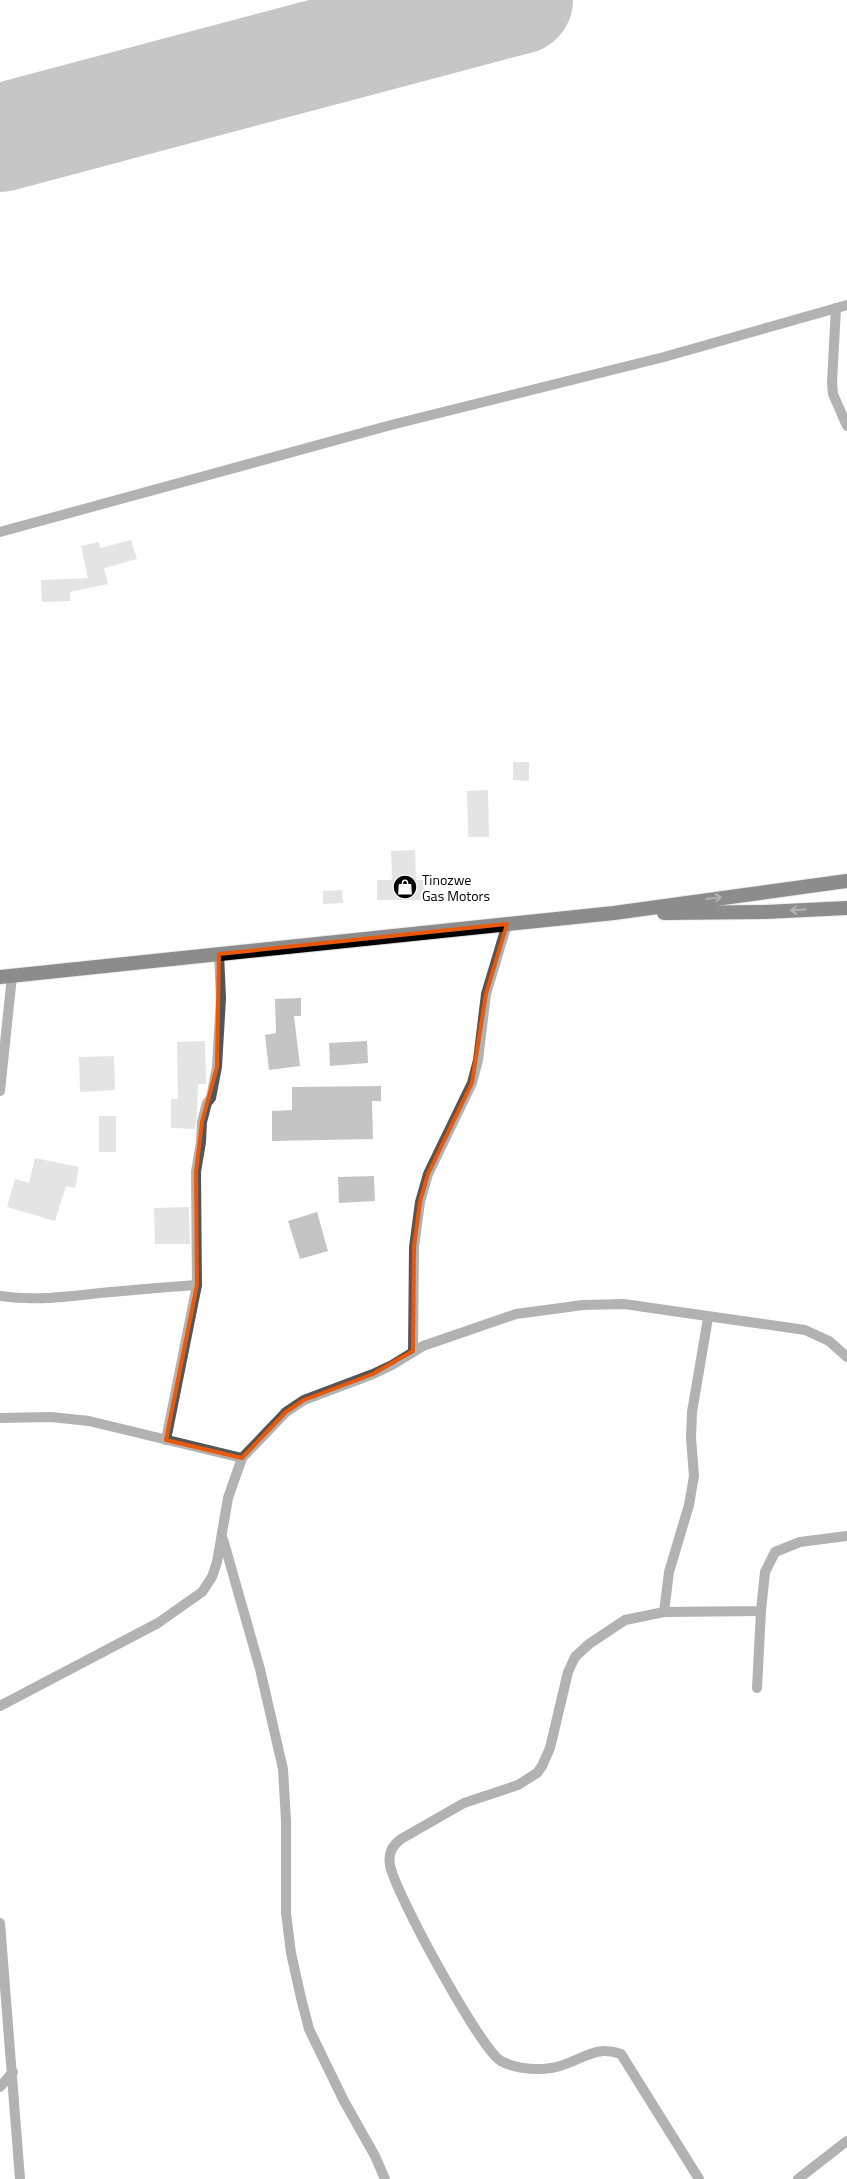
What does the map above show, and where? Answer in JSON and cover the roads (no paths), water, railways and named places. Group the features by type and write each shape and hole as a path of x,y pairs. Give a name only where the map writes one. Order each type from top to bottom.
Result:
{"highway":[{"path":"6,976 614,913 847,881"},
{"path":"614,913 765,912 847,908"}],"street":[{"path":"0,532 382,428 664,357 847,305"},
{"path":"836,308 832,382 834,394 847,426"},
{"path":"413,1351 414,1247 420,1202 428,1174 472,1082 478,1060 486,994 507,924"},
{"path":"166,1440 197,1285 196,1172 202,1122 207,1103 211,1098 217,1067 221,998 219,954"},
{"path":"0,1091 6,976"},
{"path":"0,1296 24,1300 47,1299 197,1285"},
{"path":"0,1706 158,1623 202,1592 212,1577 222,1536 228,1498 242,1458 286,1412 304,1400 373,1374 392,1365 413,1351 450,1336 516,1314 583,1305 624,1304 708,1318 805,1330 829,1341 847,1357"},
{"path":"664,1612 669,1572 689,1505 694,1476 691,1438 692,1412 708,1318"},
{"path":"0,1418 51,1417 89,1421 242,1458"},
{"path":"222,1536 260,1669 283,1769 286,1821 286,1913 291,1953 303,2006 309,2028 344,2101 375,2156 385,2179"},
{"path":"757,1688 765,1572 775,1552 800,1542 847,1536"},
{"path":"698,2179 621,2054 610,2050 596,2051 560,2066 542,2068 512,2066 499,2060 488,2050 444,1977 393,1878 389,1852 401,1839 464,1803 518,1785 537,1773 550,1748 568,1672 575,1657 589,1644 624,1620 664,1612 761,1611"},
{"path":"0,1923 20,2179"},
{"path":"0,2087 13,2072"},
{"path":"798,2179 847,2141"}],"place":[{"name":"Tinozwe Gas Motors","path":"405,887"}]}
